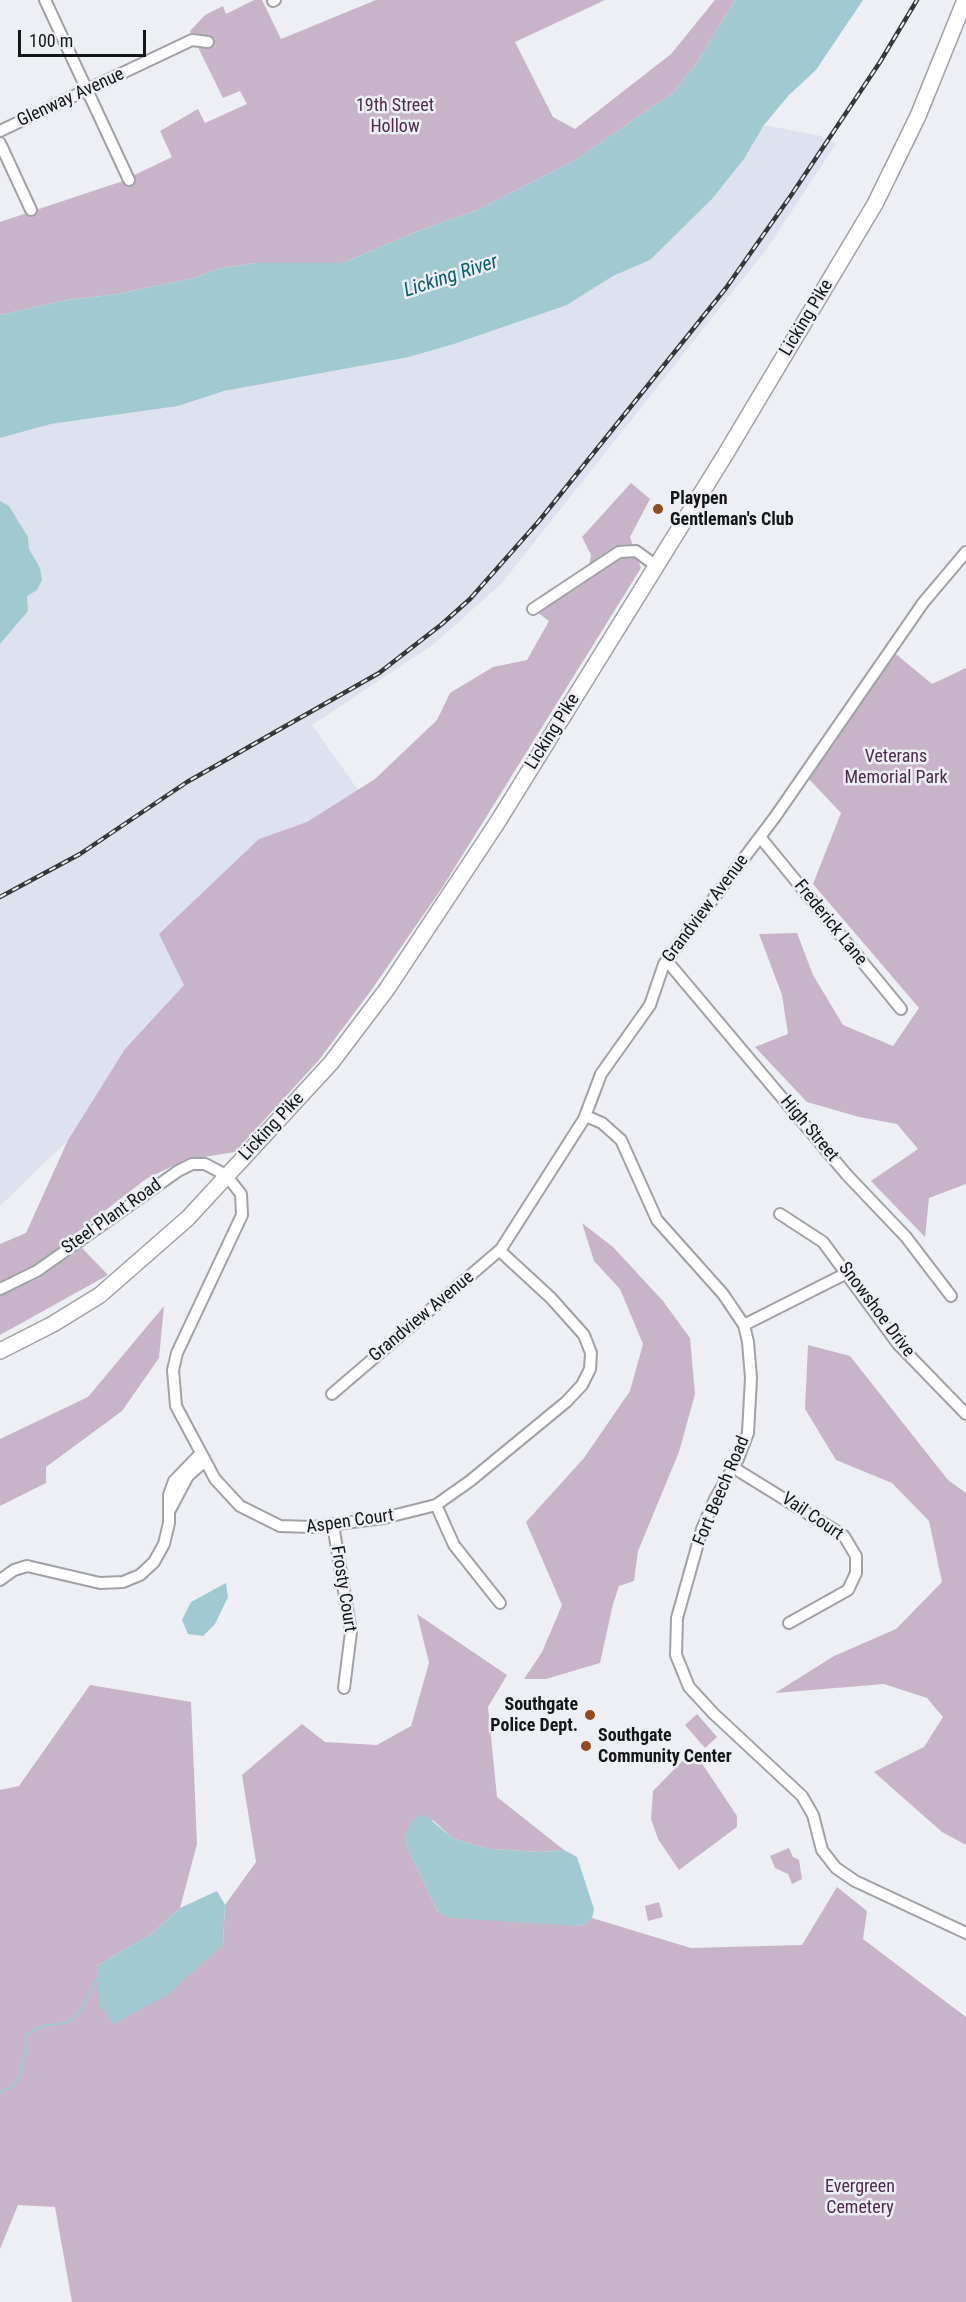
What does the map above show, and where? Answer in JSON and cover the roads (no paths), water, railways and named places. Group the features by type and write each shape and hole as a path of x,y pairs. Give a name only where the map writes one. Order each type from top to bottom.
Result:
{"main road":[{"name":"Licking Pike","path":"0,1351 53,1324 100,1295 188,1218 323,1072 387,989 497,823 876,204 918,116 965,0"}],"street":[{"path":"45,0 129,180"},
{"name":"Glenway Avenue","path":"0,131 192,40 208,42"},
{"path":"0,143 31,210"},
{"path":"533,609 619,552 636,550 655,565"},
{"name":"Grandview Avenue","path":"332,1394 500,1251 586,1116 601,1074 650,1005 661,970 667,961 760,837 922,603 964,560"},
{"name":"Frederick Lane","path":"760,837 901,1009"},
{"name":"High Street","path":"667,961 847,1175 906,1238 951,1296"},
{"name":"Fort Beech Road","path":"586,1116 602,1123 621,1140 657,1220 723,1294 744,1325 750,1363 750,1419 744,1444 734,1468 715,1499 702,1529 677,1618 675,1641 679,1665 689,1687 802,1796 813,1815 822,1850 836,1868 855,1881 966,1933"},
{"name":"Steel Plant Road","path":"0,1289 32,1274 178,1171 192,1164 205,1164 226,1175"},
{"name":"Aspen Court","path":"226,1175 241,1194 242,1215 177,1353 173,1370 176,1406 215,1479 236,1502 263,1520 298,1528 333,1525 416,1512 436,1505 470,1481 582,1385 590,1369 591,1353 584,1335 551,1298 500,1251"},
{"name":"Snowshoe Drive","path":"780,1214 823,1242 898,1344 966,1414"},
{"path":"744,1325 847,1273"},
{"path":"0,1580 14,1570 27,1566 99,1583 123,1582 140,1575 154,1562 164,1544 170,1510 169,1495 174,1481 203,1457"},
{"name":"Vail Court","path":"734,1468 844,1536 856,1556 856,1573 848,1590 789,1623"},
{"path":"436,1505 457,1549 500,1603"},
{"name":"Frosty Court","path":"333,1525 351,1632 344,1688"}],"water":[{"name":"Licking River","path":"735,0 863,0 816,70 789,95 764,125 744,159 712,199 650,260 613,276 567,305 409,357 224,391 178,406 51,424 0,438 0,315 67,300 118,294 190,279 222,268 256,263 343,263 413,233 480,209 575,160 673,93 696,64"},
{"path":"0,501 9,506 28,537 29,549 40,568 42,580 37,590 27,596 28,611 0,644"},
{"path":"226,1583 228,1597 215,1624 203,1636 188,1634 182,1620 191,1602"},
{"path":"425,1815 452,1838 489,1849 542,1852 564,1850 577,1857 594,1909 592,1918 582,1926 450,1918 438,1912 406,1845 406,1834 410,1825 418,1816"},
{"path":"217,1891 225,1905 223,1944 169,1994 114,2024 99,2005 97,1966 150,1935 180,1908"}],"waterway":[{"path":"0,2092 12,2087 21,2076 27,2034 44,2026 70,2022 82,2009 98,1977"}],"railway":[{"path":"0,897 80,854 187,782 379,673 470,599 539,521 726,288 880,62 917,0"}],"place":[{"name":"Playpen Gentleman's Club","path":"658,509"},
{"name":"Southgate Police Dept.","path":"590,1715"},
{"name":"Southgate Community Center","path":"586,1746"}],"park label":[{"name":"19th Street Hollow","path":"395,116"},
{"name":"Veterans Memorial Park","path":"896,768"},
{"name":"Evergreen Cemetery","path":"860,2197"}]}
